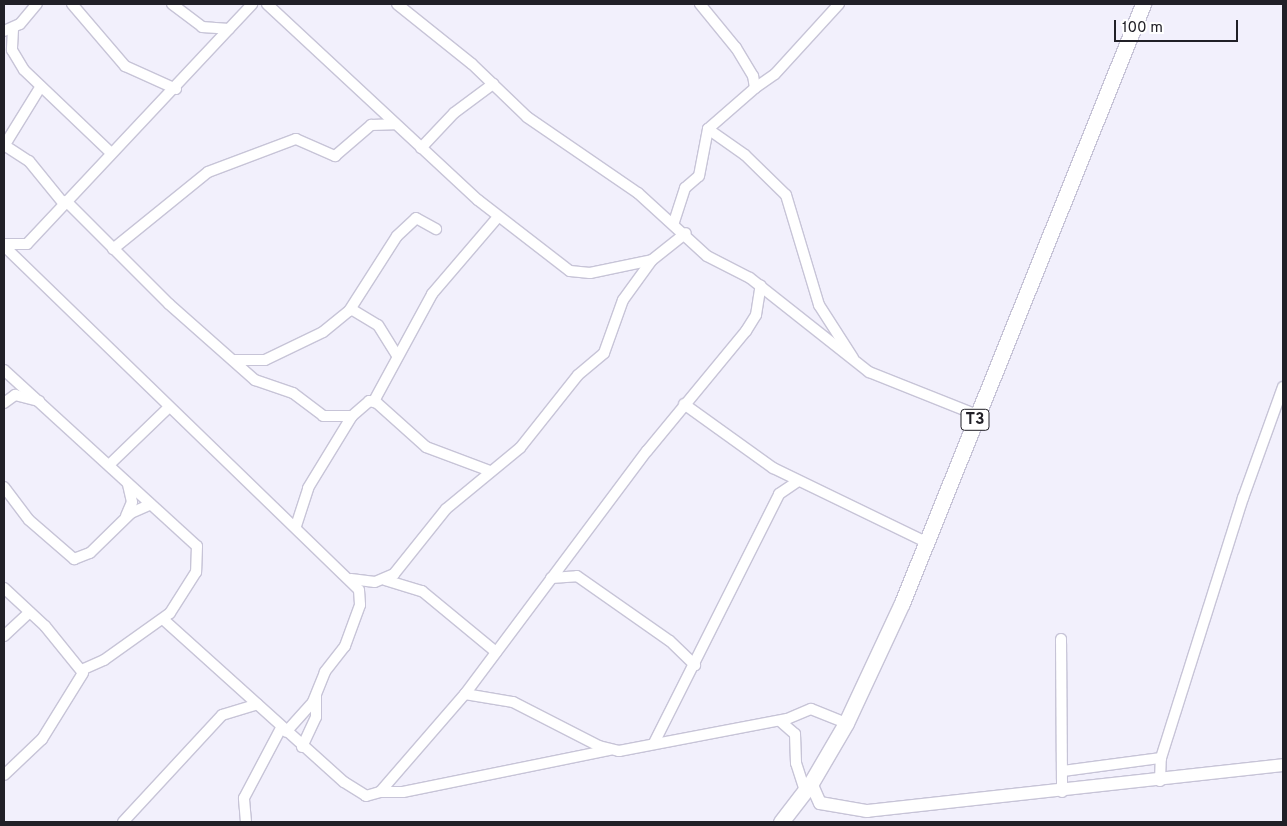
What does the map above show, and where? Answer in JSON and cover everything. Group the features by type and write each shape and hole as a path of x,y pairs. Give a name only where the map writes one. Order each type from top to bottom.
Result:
{"highway":[{"name":"T3","path":"781,822 808,787 846,722 926,542 1143,4"}],"main road":[{"path":"808,787 820,803 857,811 1062,792 1283,765"}],"street":[{"path":"37,4 9,30 15,55 41,86 110,152"},
{"path":"72,4 125,66 176,90"},
{"path":"172,4 194,24 229,29"},
{"path":"4,245 27,244 110,152 176,90 252,4"},
{"path":"267,4 498,217 570,271 590,272 652,260"},
{"name":"T3","path":"397,4 492,84 527,117 674,222 719,264 761,286 854,361 882,380 977,415"},
{"path":"700,4 736,48 754,76 755,88"},
{"path":"674,222 685,188 700,176 708,129 755,88 775,74 839,4"},
{"path":"4,52 15,55"},
{"path":"421,148 454,113 492,84"},
{"path":"41,86 4,146 29,161 65,202 113,250 262,385 293,393 323,416 352,416"},
{"path":"113,250 208,172 296,139 335,156 371,125 395,124"},
{"name":"T3","path":"708,129 745,155 786,194 820,305 854,361"},
{"path":"233,360 249,363 274,357 323,332 351,309 406,227 420,217 436,229"},
{"path":"296,526 308,488 352,416 374,401 432,294 498,217"},
{"path":"385,580 408,560 446,509 490,471 508,461 578,375 604,353 623,300 652,260 686,233"},
{"path":"4,245 168,407 351,579 359,590 360,605 345,646 315,695 284,730 244,798 246,822"},
{"path":"380,792 465,694 550,578 684,404 751,324 758,308 761,286"},
{"path":"351,309 378,325 397,356"},
{"path":"4,370 110,464 149,505 189,535 198,551 191,582 164,620 150,624 104,660 82,670"},
{"path":"1160,781 1161,758 1283,387"},
{"path":"4,402 14,395 40,401"},
{"path":"374,401 426,448 490,471"},
{"path":"684,404 798,481 926,542"},
{"path":"110,464 168,407"},
{"path":"654,743 780,494 798,481"},
{"path":"126,517 132,502 128,483"},
{"path":"4,487 29,520 74,559 96,548 126,517 149,505"},
{"path":"550,578 577,576 670,641 695,665"},
{"path":"351,579 385,580 422,591 496,652"},
{"path":"4,588 30,612 82,670"},
{"path":"4,636 30,612"},
{"path":"164,620 302,747 359,793 404,792 610,750 634,750 654,743 780,721 818,709 846,722"},
{"path":"1060,640 1062,792"},
{"path":"4,775 42,739 56,710 78,686 82,670"},
{"path":"465,694 513,702 610,750"},
{"path":"302,747 316,717 315,695"},
{"path":"123,822 222,715 257,704"},
{"path":"780,721 795,734 795,758 808,787"},
{"path":"1063,771 1161,758"}]}
